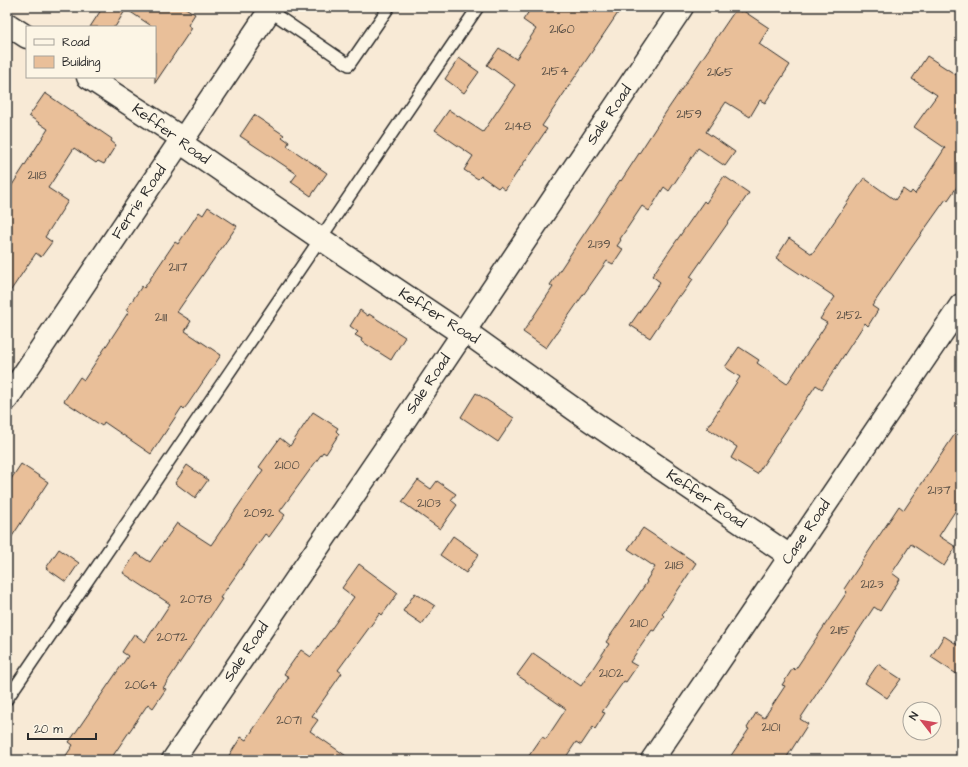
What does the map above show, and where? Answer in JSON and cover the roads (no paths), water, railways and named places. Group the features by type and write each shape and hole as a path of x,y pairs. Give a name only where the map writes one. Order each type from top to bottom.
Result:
{"street":[{"name":"Sale Road","path":"173,760 682,7"},
{"name":"Ferris Road","path":"7,399 271,9"},
{"path":"7,24 26,36"},
{"name":"Keffer Road","path":"90,78 178,135 187,147 455,329 469,334 588,419 790,556"},
{"name":"Case Road","path":"652,760 961,305"}],"lane":[{"path":"271,9 349,65 390,7"},
{"path":"7,699 478,7"}]}
